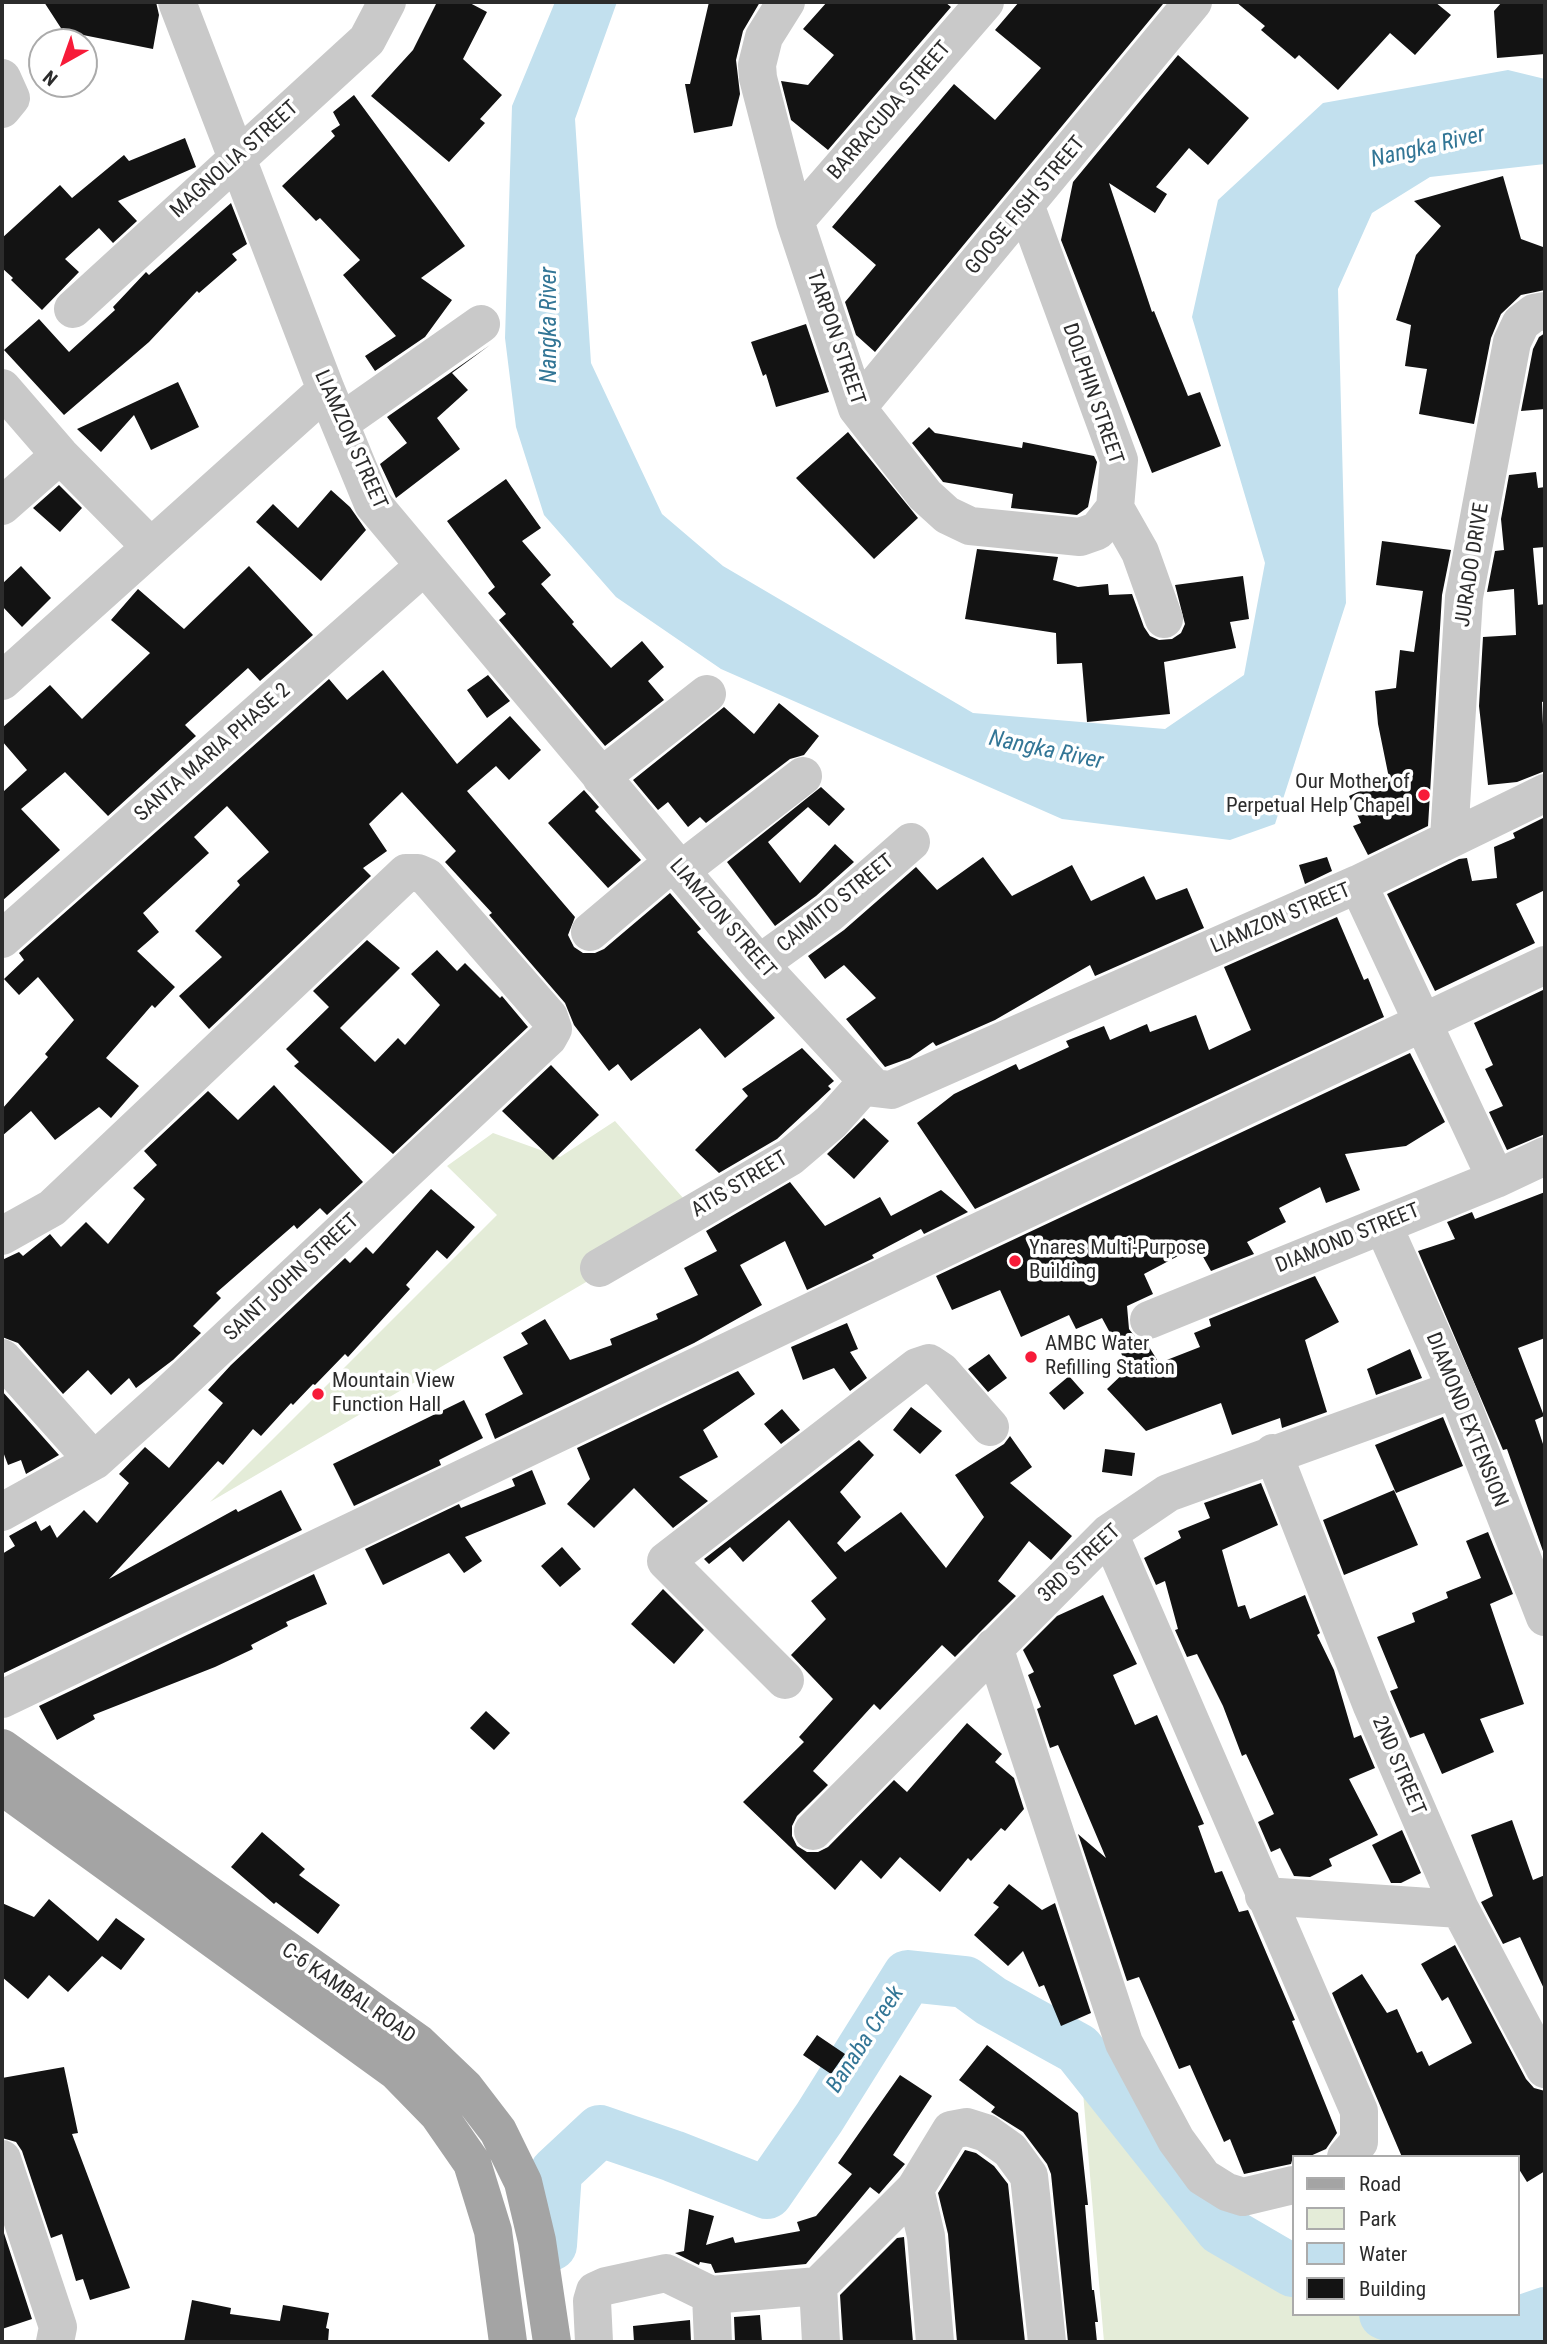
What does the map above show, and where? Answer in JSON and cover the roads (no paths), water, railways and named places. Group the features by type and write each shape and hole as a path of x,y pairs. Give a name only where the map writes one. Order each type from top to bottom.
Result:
{"main road":[{"name":"C-6 KAMBAL ROAD","path":"2,1748 418,2043 465,2088 498,2131 523,2182 537,2241 552,2342"},
{"name":"C-6 KAMBAL ROAD","path":"2,1786 396,2071 438,2114 472,2163 493,2231 508,2342"}],"street":[{"name":"LIAMZON STREET","path":"177,2 373,504 423,567 759,964 866,1083 874,1088 891,1090 1358,884 1496,1179"},
{"name":"MAGNOLIA STREET","path":"73,309 367,40 387,2"},
{"name":"TARPON STREET","path":"786,2 764,37 757,65 795,221 857,408 925,495 947,515 970,526 1080,537 1097,531 1115,508"},
{"name":"BARRACUDA STREET","path":"795,221 985,2"},
{"name":"GOOSE FISH STREET","path":"857,408 1193,2"},
{"path":"2,78 11,98 2,109"},
{"name":"DOLPHIN STREET","path":"1026,207 1119,460 1115,508"},
{"name":"JURADO DRIVE","path":"1449,838 1467,583 1512,342 1521,323 1534,313 1545,311"},
{"path":"2,681 149,545 333,407 481,324"},
{"path":"2,388 60,455 149,545"},
{"path":"2,506 60,455"},
{"path":"1115,508 1140,552 1164,619"},
{"name":"SANTA MARIA PHASE 2","path":"2,939 423,567"},
{"path":"601,777 707,694"},
{"path":"590,932 803,776"},
{"path":"1358,884 1545,793"},
{"name":"CAIMITO STREET","path":"759,964 830,913 911,842"},
{"name":"SAINT JOHN STREET","path":"2,1236 52,1208 406,873 418,873 426,877 549,1017 553,1029 548,1038 94,1461 2,1512"},
{"path":"2,1699 934,1253 1545,965"},
{"name":"ATIS STREET","path":"599,1268 790,1157 831,1122 866,1083"},
{"name":"DIAMOND STREET","path":"1149,1320 1496,1179 1545,1156"},
{"name":"DIAMOND EXTENSION","path":"1383,1225 1456,1389 1545,1617"},
{"path":"2,1357 94,1461"},
{"path":"785,1679 666,1561 917,1367 929,1363 941,1371 990,1427"},
{"name":"3RD STREET","path":"813,1831 1109,1533 1168,1493 1456,1389"},
{"name":"2ND STREET","path":"1273,1453 1372,1706 1460,1909 1545,2068"},
{"path":"1109,1533 1359,2111 1359,2142 1348,2155"},
{"path":"993,1647 1124,2043 1176,2140 1203,2176 1227,2192 1244,2197 1292,2185"},
{"path":"1264,1896 1460,1909"},
{"path":"594,2342 592,2301 595,2291 666,2273 711,2295 818,2286 915,2189 951,2130 967,2127 986,2133 1010,2150 1029,2176 1046,2342"},
{"path":"2,2159 58,2327 55,2342"},
{"path":"915,2189 926,2236 935,2342"},
{"path":"818,2286 821,2342"},
{"path":"711,2295 713,2342"}],"water":[{"name":"Nangka River","path":"555,2 617,2 575,119 591,363 662,514 723,566 973,713 1165,729 1244,675 1265,563 1192,317 1218,200 1323,103 1508,70 1545,79 1545,164 1430,177 1372,213 1338,289 1346,603 1275,824 1230,840 1062,819 721,669 616,597 544,515 516,427 505,338 512,106"}],"waterway":[{"name":"Banaba Creek","path":"551,2245 556,2172 600,2131 767,2193 819,2118 908,1976 965,1982 991,2001 1078,2049 1221,2229 1292,2270"},
{"name":"Banaba Creek","path":"1391,2316 1464,2341 1545,2313"}],"place":[{"name":"Our Mother of Perpetual Help Chapel","path":"1424,795"},
{"name":"Ynares Multi-Purpose Building","path":"1015,1261"},
{"name":"AMBC Water Refilling Station","path":"1031,1357"},
{"name":"Mountain View Function Hall","path":"318,1394"}]}
